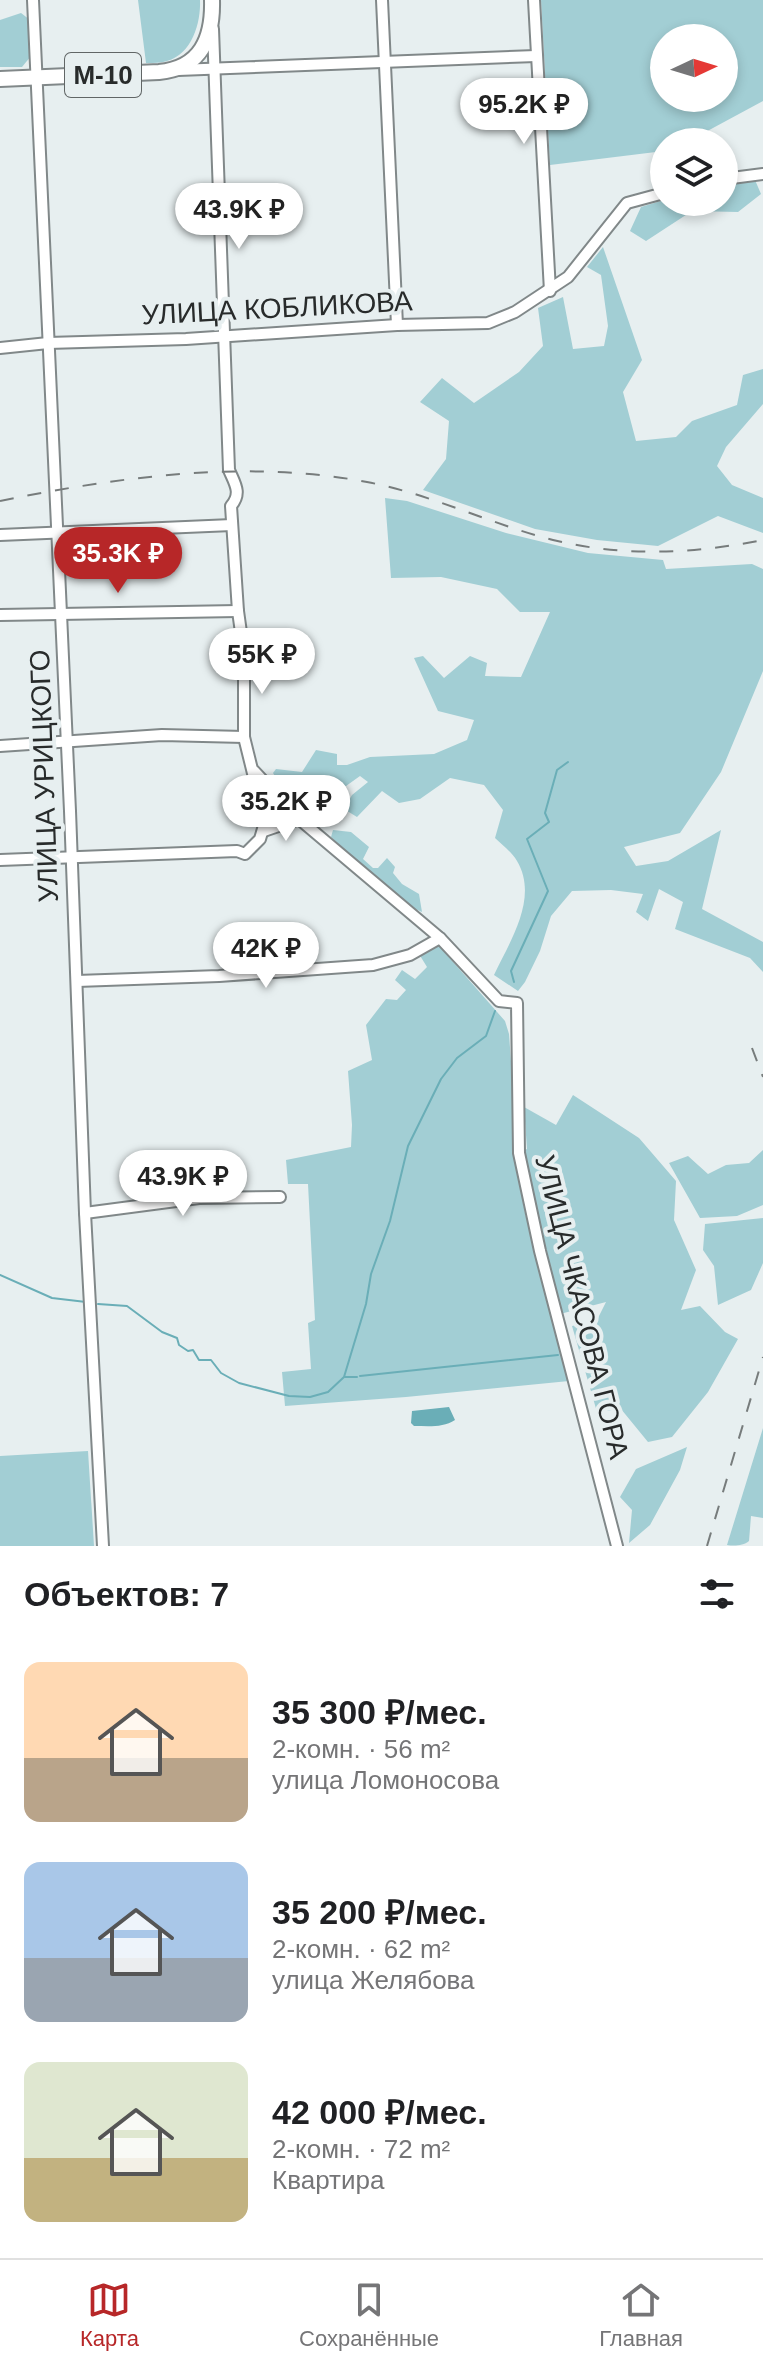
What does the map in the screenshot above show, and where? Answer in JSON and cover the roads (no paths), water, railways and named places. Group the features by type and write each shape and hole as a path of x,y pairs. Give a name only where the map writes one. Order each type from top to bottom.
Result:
{"highway":[{"name":"М-10","path":"0,79 171,70 185,65 198,54 213,21 212,0"}],"street":[{"name":"УЛИЦА УРИЦКОГО","path":"33,0 85,1213 103,1546"},
{"path":"382,0 397,325"},
{"path":"534,0 550,291"},
{"path":"213,21 229,470 237,489 237,498 231,506 244,654 244,737 265,813 264,831"},
{"path":"171,70 536,56"},
{"path":"738,177 763,174"},
{"name":"УЛИЦА КОБЛИКОВА","path":"0,348 397,325 488,323 515,312 568,277 627,203 650,197"},
{"path":"0,535 232,525"},
{"path":"0,615 238,611"},
{"path":"0,746 162,735 244,737"},
{"name":"УЛИЦА ЧКАСОВА ГОРА","path":"252,769 299,819 440,938 499,1001 517,1003 519,1153 540,1251 617,1546"},
{"path":"0,860 237,851 245,854 264,831 299,819"},
{"path":"77,981 219,976 373,965 410,955 440,938"},
{"path":"85,1213 199,1198 280,1197"}],"waterway":[{"path":"514,982 511,971 548,891 527,839 549,822 545,813 557,770 568,762"},
{"path":"98,1304 127,1306 162,1332 177,1338 179,1345 188,1351 193,1350 199,1360 211,1360 221,1373 239,1383 289,1396 310,1397 328,1392 344,1377 366,1304 371,1274 390,1221 408,1146 441,1079 457,1058 486,1036 495,1011"},
{"path":"0,1275 52,1298 86,1302"},
{"path":"360,1376 558,1355"},
{"path":"345,1377 357,1377"}],"railway":[{"path":"0,501 136,478 276,472 322,475 391,487 553,540 605,549 684,551 763,540"},
{"path":"752,1048 763,1077"},
{"path":"707,1546 763,1357"}]}
